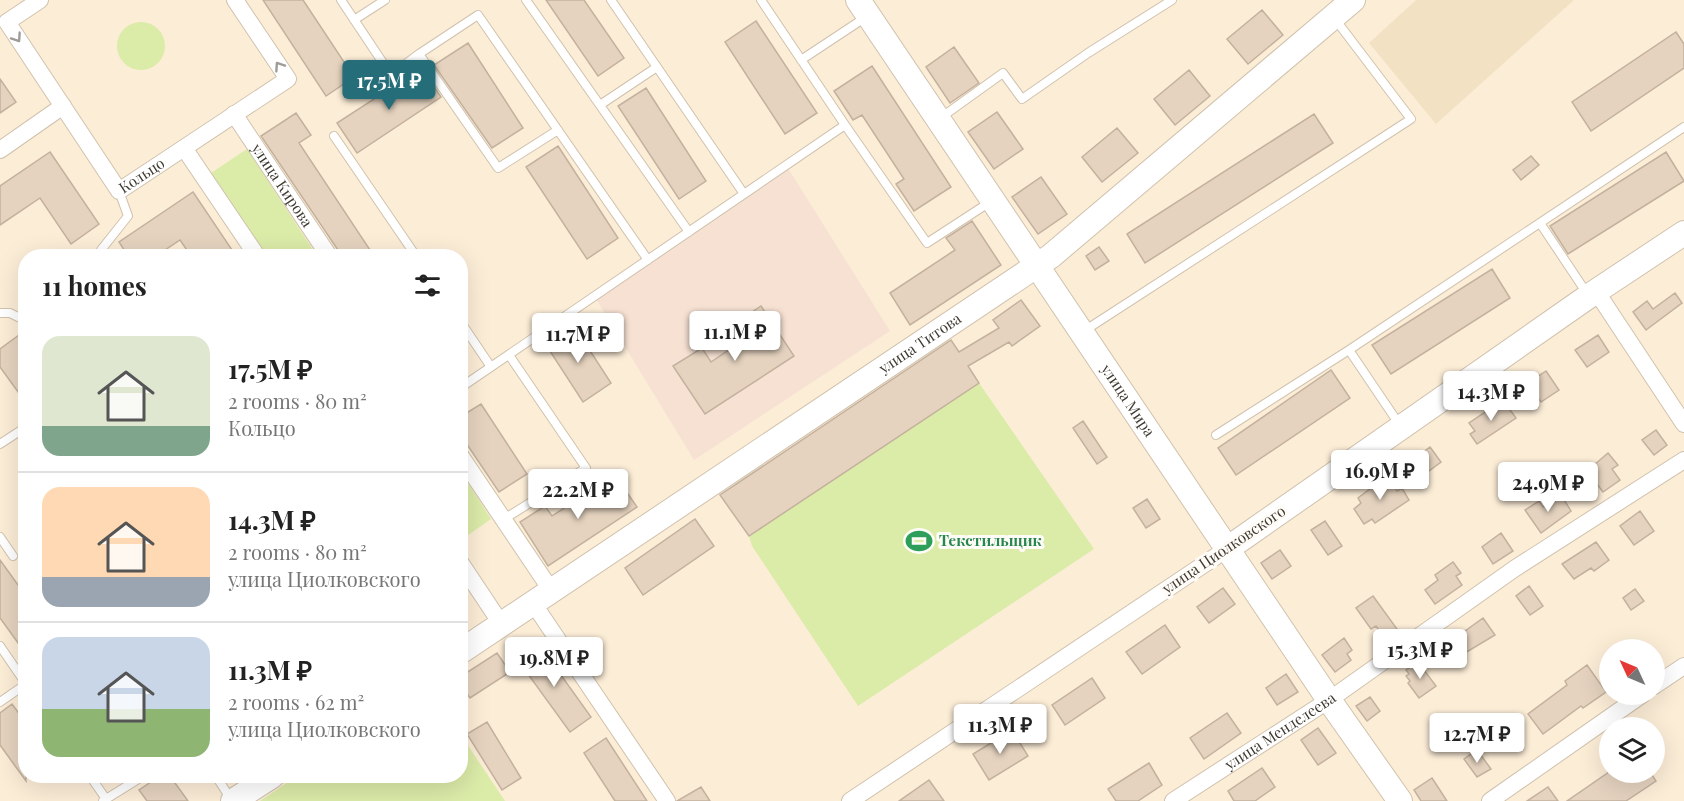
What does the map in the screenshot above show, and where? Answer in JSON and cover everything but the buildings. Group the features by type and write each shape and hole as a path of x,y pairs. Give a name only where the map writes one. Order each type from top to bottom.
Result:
{"street":[{"name":"Кольцо","path":"40,0 7,22 119,191 288,79 235,0"},
{"name":"улица Титова","path":"468,647 1037,265 1353,0"},
{"name":"улица Мира","path":"864,8 1329,700 1400,801"},
{"path":"0,150 63,106"},
{"name":"улица Кирова","path":"234,114 323,249"},
{"path":"184,148 252,249"},
{"name":"улица Циолковского","path":"850,801 1227,549 1684,233"},
{"path":"1593,294 1684,424"},
{"name":"улица Менделеева","path":"1173,801 1329,700 1514,569 1684,460"},
{"path":"468,467 504,519 542,597 667,801"},
{"path":"468,574 502,625"},
{"path":"1665,679 1684,666"},
{"path":"1490,801 1627,705"},
{"path":"233,801 261,783"}],"lane":[{"path":"341,0 391,75 478,15 648,260"},
{"path":"354,20 385,0"},
{"path":"526,0 689,232"},
{"path":"611,0 744,194"},
{"path":"761,0 927,243 994,199"},
{"path":"939,119 1004,74 1022,99 1088,53 1172,0"},
{"path":"801,60 864,8"},
{"path":"1082,332 1411,119 1333,17"},
{"path":"419,54 498,168 558,130"},
{"path":"600,105 657,67"},
{"path":"468,383 845,125"},
{"path":"1216,435 1349,350 1684,126"},
{"path":"334,136 411,249"},
{"path":"102,249 128,216 119,191"},
{"path":"1540,223 1593,294"},
{"path":"0,313 10,313 18,317"},
{"path":"468,333 491,367"},
{"path":"1349,350 1401,427"},
{"path":"504,519 586,468 509,355"},
{"path":"0,444 18,432"},
{"path":"0,537 13,556"},
{"path":"0,646 18,673"},
{"path":"0,702 18,689"},
{"path":"94,783 105,800 131,783"},
{"path":"221,783 233,801"}],"shaded area":[{"path":"1416,0 1574,0 1436,124 1369,43"},
{"path":"786,165 890,331 694,460 593,294"}],"green space":[{"path":"141,22 158,29 165,46 158,63 141,70 124,63 117,46 124,29"},
{"path":"247,149 312,249 262,249 211,173"},
{"name":"Текстильщик","path":"979,383 1094,549 858,706 752,546 749,536"},
{"path":"468,483 491,519 468,535"},
{"path":"468,746 505,801 260,801 287,783 468,783"}],"place":[{"name":"Текстильщик","path":"919,541"}]}
